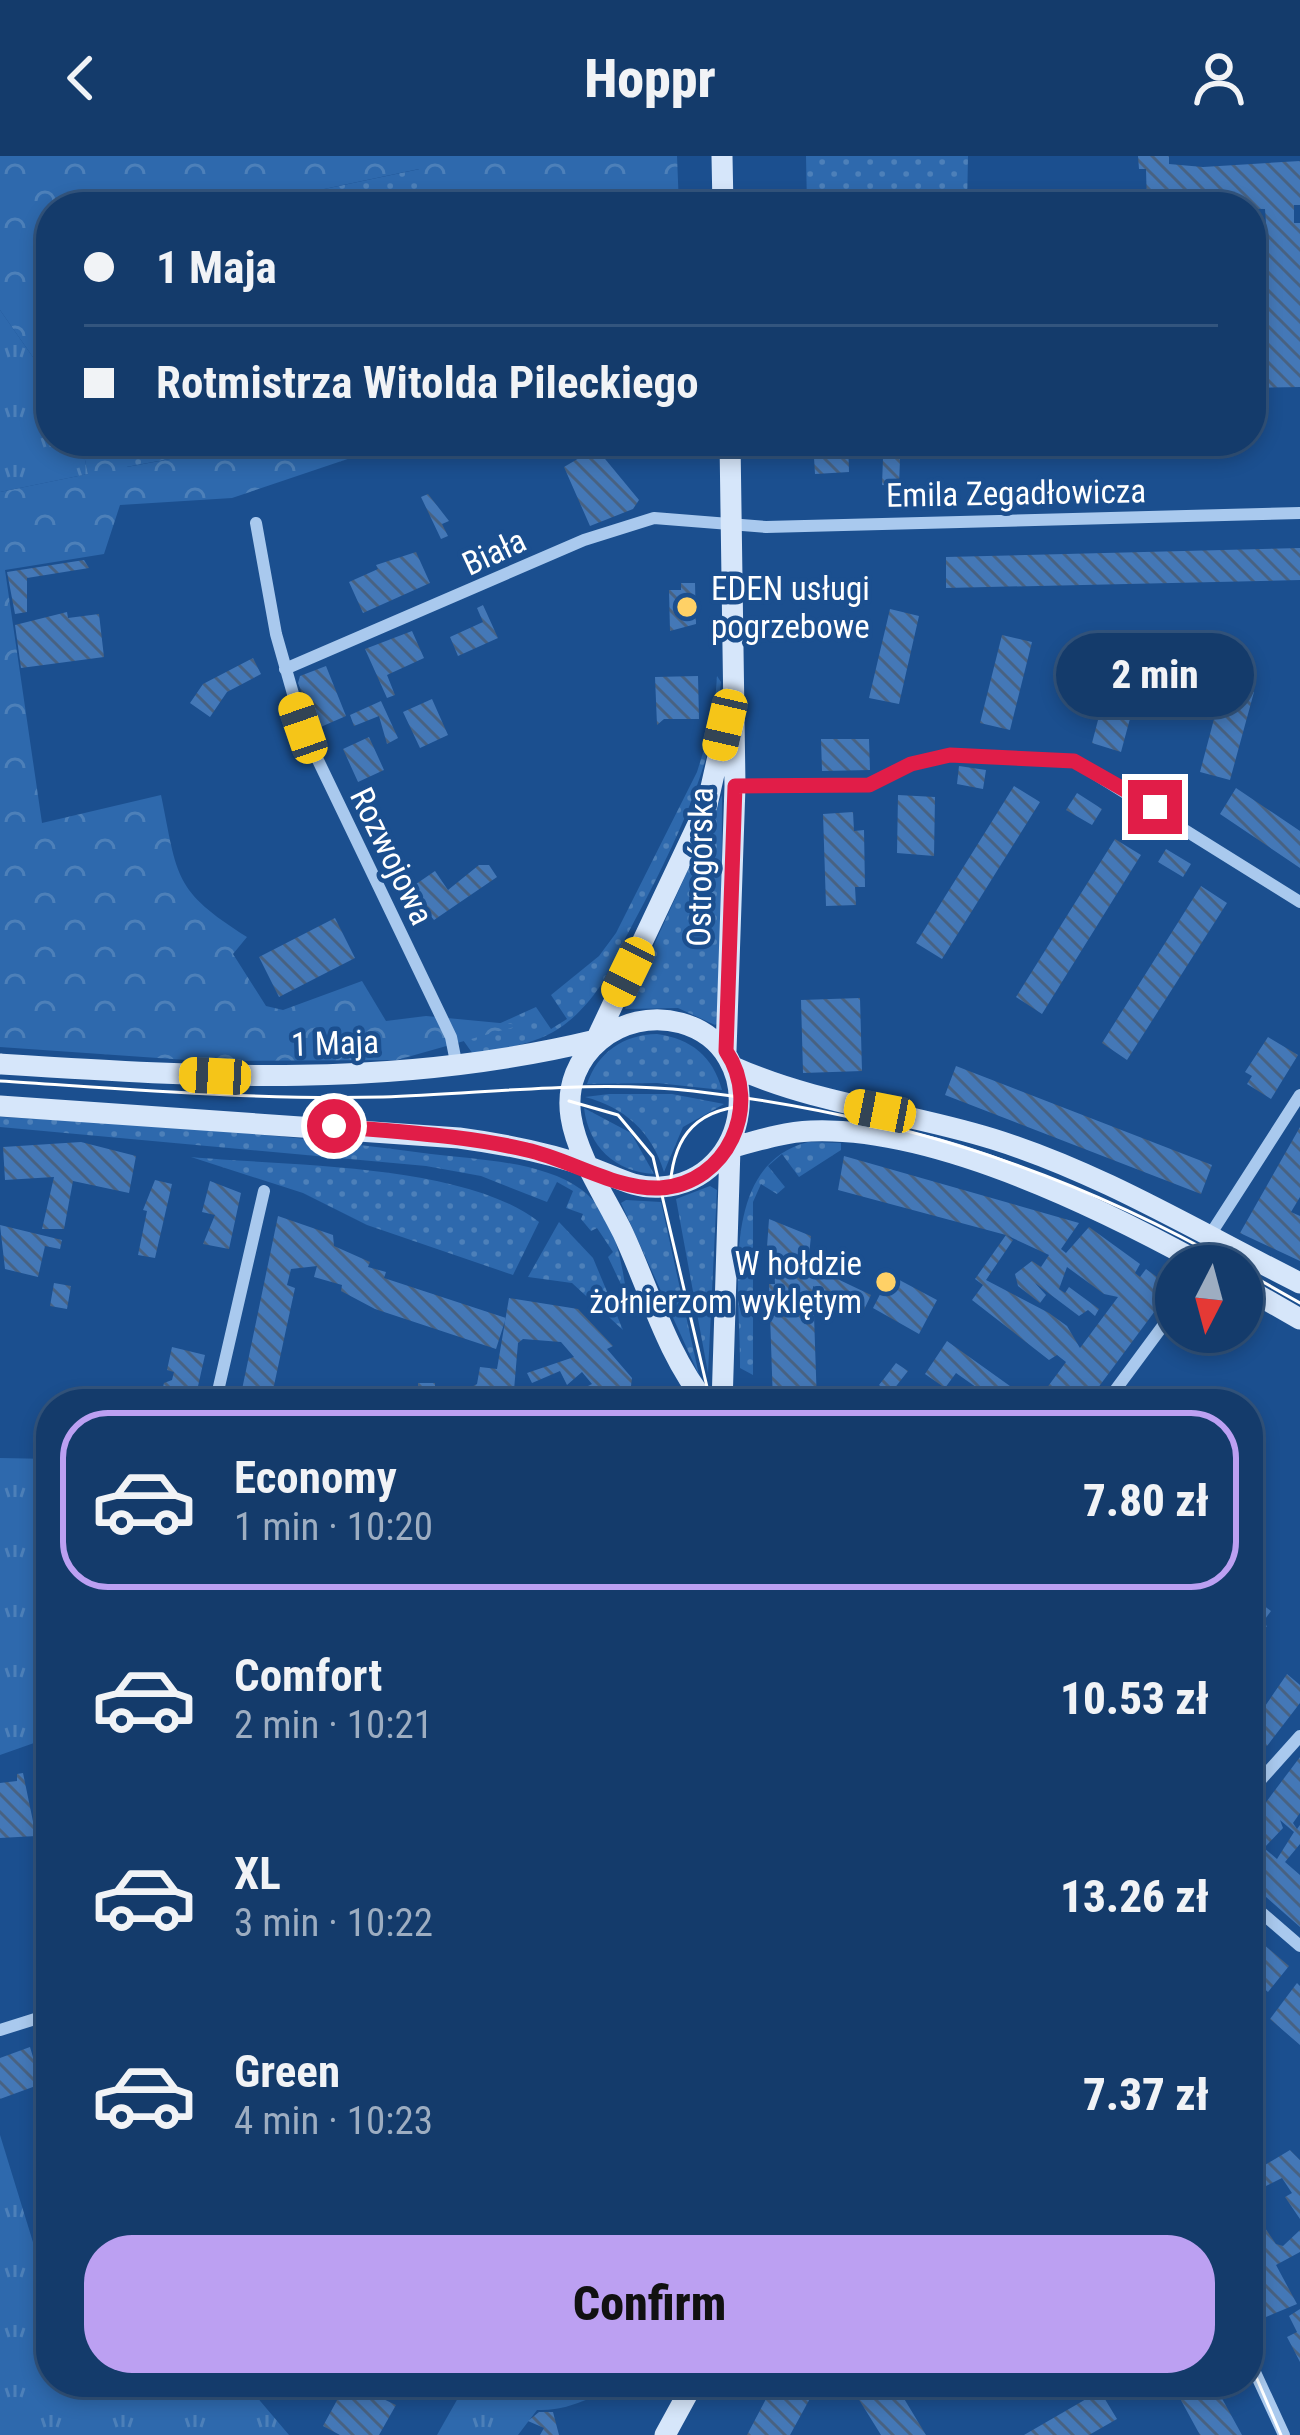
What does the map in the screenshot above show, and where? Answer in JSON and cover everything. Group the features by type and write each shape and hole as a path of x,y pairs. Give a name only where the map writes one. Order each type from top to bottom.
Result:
{"main road":[{"path":"722,156 723,192"},
{"name":"Ostrogórska","path":"731,456 735,685 731,1059"},
{"name":"Ostrogórska","path":"596,1040 707,805 735,685"},
{"path":"697,1389 670,1346 573,1130 569,1101 574,1078 596,1040 628,1024 661,1020 697,1029 731,1059 790,1090 931,1121 1024,1149 1118,1188 1300,1283"},
{"name":"1 Maja","path":"5,1064 311,1078 458,1069 596,1040"},
{"path":"722,1389 730,1148 738,1115 731,1059"},
{"path":"5,1106 459,1138 592,1168 644,1188 676,1186 706,1172 730,1148 808,1131 924,1149 1067,1195 1163,1245"},
{"path":"1263,1298 1300,1319"},
{"path":"665,2435 686,2397"}],"street":[{"name":"Emila Zegadłowicza","path":"733,525 1300,513"},
{"name":"Biała","path":"285,669 624,524 665,518 733,525"},
{"name":"Rozwojowa","path":"256,524 285,669 323,775 451,1036 458,1069"},
{"path":"735,786 869,785 911,764 950,755 1074,761 1300,902"},
{"path":"1210,1234 1300,1095"},
{"path":"218,1389 264,1191"},
{"path":"1116,1389 1155,1336"},
{"path":"1263,1777 1300,1736"},
{"path":"1263,1914 1300,1946"},
{"path":"0,2030 36,2019"},
{"path":"1263,2390 1284,2435"}],"green space":[{"path":"0,156 677,156 678,192 420,192 419,169 309,192 36,192 36,362 0,310"},
{"path":"806,156 968,156 967,192 807,192"},
{"path":"420,169 420,192 310,192"},
{"path":"0,310 36,362 36,456 84,456 88,474 0,492"},
{"path":"84,456 125,456 127,467 187,456 357,456 232,498 120,505 104,554 5,570 42,823 161,795 183,880 205,907 247,937 233,954 266,1006 283,1010 362,981 386,1021 426,1016 521,1025 397,1060 201,1061 0,1047 0,492 88,474"},
{"path":"125,456 186,456 126,467"},
{"path":"717,676 721,682 715,723 691,801 601,985 574,1017 546,1036 473,1054 463,1040 536,1007 551,1029 567,1019 551,995 599,956 616,933 697,772 714,717"},
{"path":"722,795 721,1020 715,1025 678,1008 625,1009"},
{"path":"657,1034 699,1051 722,1090 657,1083 587,1084 613,1047"},
{"path":"672,1094 724,1104 683,1127 664,1172 635,1123 585,1097"},
{"path":"584,1108 631,1133 654,1174 627,1168 606,1154 591,1134"},
{"path":"0,1117 270,1135 529,1167 566,1180 593,1200 615,1239 627,1297 608,1257 613,1252 597,1228 591,1231 581,1219 583,1214 566,1208 573,1191 557,1182 547,1202 481,1176 426,1166 0,1127"},
{"path":"808,1142 841,1143 841,1150 799,1177 782,1154 773,1161 779,1155"},
{"path":"191,1157 421,1178 466,1188 539,1222 513,1275 367,1225 303,1193"},
{"path":"769,1167 785,1187 777,1194 761,1184 753,1202 753,1375 740,1368 740,1236 747,1204"},
{"path":"710,1186 717,1190 708,1373 676,1199"},
{"path":"661,1202 699,1375 621,1203"},
{"path":"559,1222 593,1258 623,1330 572,1283 528,1277"},
{"path":"0,1458 36,1459 36,1742 0,1755"},
{"path":"0,2135 36,2252 36,2397 257,2397 289,2435 0,2435"},
{"path":"596,2397 537,2410 518,2435 437,2435 458,2398"}],"building":[{"path":"1138,156 1169,156 1169,164 1203,167 1300,161 1300,205 1294,205 1294,223 1300,223 1300,387 1266,388 1266,192 1147,192 1146,169 1139,169"},
{"path":"583,456 603,456 639,500 633,509 590,526 564,467"},
{"path":"814,456 848,456 849,472 815,474"},
{"path":"883,458 900,459 899,486 882,485"},
{"path":"428,494 449,521 442,524 448,536 441,539 421,497"},
{"path":"1300,548 1300,580 946,588 946,557"},
{"path":"416,552 430,583 363,613 349,582 378,569 376,565"},
{"path":"84,560 89,568 27,578 27,612 15,614 7,572"},
{"path":"681,583 695,583 696,624 670,631 669,590 681,590"},
{"path":"483,605 498,638 458,656 450,637 483,622 477,608"},
{"path":"890,609 919,616 899,704 869,698"},
{"path":"67,612 68,618 99,614 104,657 21,668 15,625"},
{"path":"412,631 424,658 387,675 395,695 387,698 365,649"},
{"path":"1002,635 1032,642 1010,730 980,723"},
{"path":"1115,655 1145,663 1121,752 1092,743"},
{"path":"253,658 261,674 227,692 210,717 190,703 203,684"},
{"path":"326,666 346,716 316,729 298,683 300,676"},
{"path":"698,676 699,719 664,719 657,725 655,677"},
{"path":"1223,685 1254,692 1230,780 1200,772"},
{"path":"432,699 448,735 420,748 403,712"},
{"path":"381,701 398,738 387,744 379,716 354,726 350,715"},
{"path":"369,737 384,770 358,782 343,749"},
{"path":"821,739 869,739 870,770 822,771"},
{"path":"959,766 986,770 983,789 957,784"},
{"path":"1014,786 1040,802 942,959 916,943"},
{"path":"1236,788 1300,831 1300,868 1220,814"},
{"path":"1077,793 1102,809 1092,825 1066,810"},
{"path":"898,795 935,797 934,856 897,853"},
{"path":"853,812 854,831 864,830 865,887 855,887 856,905 826,906 823,814"},
{"path":"1115,839 1141,855 1042,1014 1016,997"},
{"path":"1166,849 1191,864 1183,877 1158,862"},
{"path":"479,865 489,865 497,877 434,920 430,915 420,920 403,893 435,871 448,890"},
{"path":"1201,886 1227,903 1127,1060 1102,1043"},
{"path":"335,918 355,958 279,997 259,957"},
{"path":"860,998 862,1071 803,1073 801,1000"},
{"path":"1268,1037 1298,1055 1271,1099 1247,1084 1252,1076 1245,1072"},
{"path":"956,1066 1212,1165 1201,1194 945,1095"},
{"path":"1300,1127 1300,1197 1291,1212 1300,1216 1300,1261 1240,1233"},
{"path":"81,1142 136,1156 129,1193 73,1181 64,1229 42,1229 54,1177 5,1180 3,1147"},
{"path":"844,1156 1079,1223 1061,1249 1066,1253 1089,1227 1140,1264 1135,1273 1140,1277 1146,1269 1155,1276 1155,1311 1097,1389 1046,1389 1066,1362 1057,1355 1049,1360 972,1300 983,1285 975,1279 1006,1235 838,1190","holes":["1006,1235 1049,1255 1041,1267 1032,1261 1015,1274 1018,1286 1040,1303 1046,1295 1035,1283 1079,1316 1088,1310 1095,1316 1099,1309 1069,1287 1065,1293 1059,1289 1067,1267 1104,1294 1118,1297 1080,1348 1067,1326 986,1280 1013,1240"]},
{"path":"155,1180 172,1184 155,1258 138,1255 147,1211 143,1210"},
{"path":"210,1181 241,1193 229,1249 203,1244 215,1215 202,1212"},
{"path":"278,1216 333,1235 334,1246 386,1272 384,1278 506,1318 496,1349 375,1309 341,1291 342,1285 314,1277 317,1266 291,1269 287,1285 295,1288 273,1389 242,1389"},
{"path":"769,1219 811,1236 808,1265 871,1295 863,1312 813,1286 816,1389 773,1389 769,1284 775,1284 774,1265 766,1261"},
{"path":"0,1225 62,1240 60,1249 45,1246 38,1277 5,1269"},
{"path":"890,1275 937,1300 919,1334 873,1308"},
{"path":"54,1283 71,1286 67,1309 50,1306"},
{"path":"509,1298 578,1309 613,1346 607,1349 632,1378 631,1386 623,1389 589,1389 592,1384 582,1372 567,1385 560,1371 532,1383 527,1373 574,1357 561,1342 523,1339 518,1343 514,1389 468,1389 477,1384 480,1367 497,1369"},
{"path":"947,1341 1014,1389 979,1389 956,1373 945,1388 925,1374"},
{"path":"172,1347 205,1355 197,1389 163,1389 174,1372 167,1370"},
{"path":"896,1363 908,1371 894,1389 879,1385"},
{"path":"418,1383 435,1383 435,1389 418,1389"},
{"path":"1287,1674 1300,1685 1300,1703 1267,1746 1263,1743 1263,1709"},
{"path":"1300,1757 1300,1813 1293,1823 1297,1829 1300,1825 1300,1844 1285,1862 1300,1875 1300,1927 1263,1894 1263,1806","holes":["1280,1820 1294,1832 1277,1859 1264,1848 1283,1828"]},
{"path":"23,1773 36,1836 0,1838 0,1783 17,1781 17,1774"},
{"path":"1263,1944 1289,1966 1268,1992 1263,1988"},
{"path":"1297,1983 1300,1986 1300,2045 1270,2019"},
{"path":"30,2047 36,2086 0,2099 0,2058"},
{"path":"1290,2150 1300,2160 1300,2219 1285,2197 1292,2193 1282,2178 1263,2188 1263,2166"},
{"path":"1263,2225 1276,2244 1283,2246 1300,2230 1300,2252 1276,2265 1297,2304 1263,2318"},
{"path":"1300,2309 1300,2362 1287,2337 1297,2332 1289,2316"},
{"path":"339,2397 379,2397 396,2405 379,2435 340,2435 323,2426"},
{"path":"767,2397 811,2397 790,2435 747,2435"},
{"path":"857,2397 903,2397 926,2435 881,2435"},
{"path":"1090,2397 1104,2397 1117,2419 1089,2435 1024,2435"},
{"path":"1179,2397 1221,2397 1242,2435 1200,2435"},
{"path":"539,2412 553,2412 559,2435 540,2435 544,2428 528,2421"}],"tram line":[{"path":"0,1081 335,1098 616,1086 766,1101 837,1114 973,1150 1105,1201 1196,1245"},
{"path":"569,1101 618,1115 653,1157 707,1389"},
{"path":"670,1193 675,1159 688,1132 711,1114 745,1106"},
{"path":"1263,1282 1300,1303"},
{"path":"1263,2393 1281,2435"}],"place":[{"name":"EDEN usługi pogrzebowe","path":"687,607"},
{"name":"W hołdzie żołnierzom wyklętym","path":"886,1282"}],"route":[{"path":"334,1126 496,1143 592,1168 644,1188 692,1180 730,1148 737,1125 736,1068 726,1051 735,786 869,785 911,764 950,755 1074,761 1155,807"}]}
